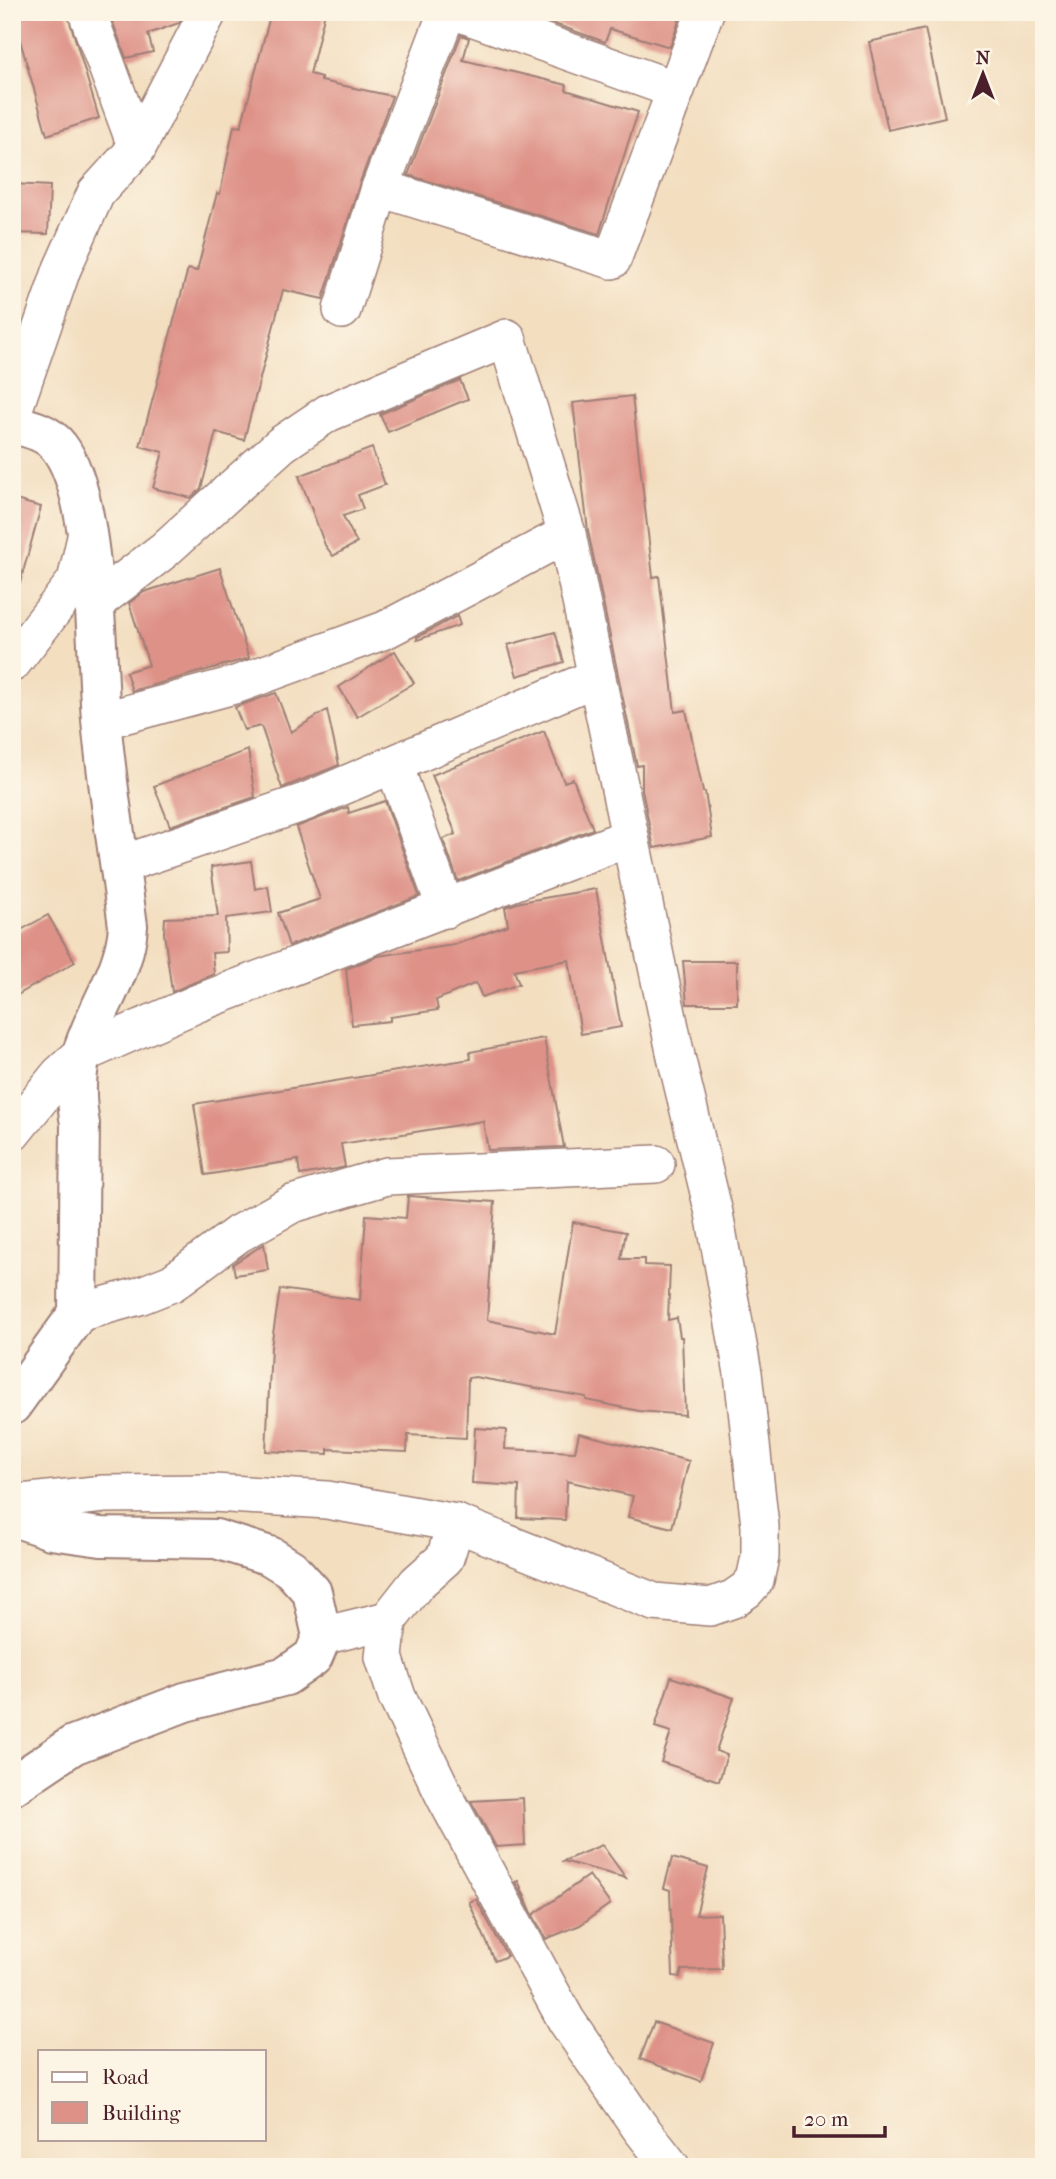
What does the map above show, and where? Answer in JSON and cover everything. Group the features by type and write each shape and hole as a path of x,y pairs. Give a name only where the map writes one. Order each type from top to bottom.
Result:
{"main road":[{"path":"12,424 39,431 59,446 74,475 87,536 95,603 101,721 128,926 127,944 82,1054 76,1099 80,1124 78,1313 12,1405"},
{"path":"12,1516 51,1530 101,1537 216,1539 270,1556 291,1569 312,1592 322,1636 313,1657 286,1676 185,1702 74,1745 12,1786"}],"street":[{"path":"87,12 137,148"},
{"path":"12,414 62,269 96,193 137,148 208,12"},
{"path":"342,310 380,188 447,12"},
{"path":"458,12 676,90"},
{"path":"380,188 612,260 705,12"},
{"path":"12,1504 104,1494 214,1493 327,1500 456,1523 653,1602 710,1607 733,1599 755,1580 760,1557 760,1526 743,1373 714,1213 630,837 567,534 507,338 328,413 302,429 230,487 163,551 95,603"},
{"path":"101,721 238,684 385,630 567,534"},
{"path":"12,663 76,581 87,536"},
{"path":"120,865 305,802 597,677"},
{"path":"394,765 446,909"},
{"path":"12,1133 59,1076 82,1054 198,1003 630,837"},
{"path":"78,1313 139,1296 172,1283 238,1234 292,1204 387,1176 656,1164"},
{"path":"456,1523 445,1558 417,1583 388,1620 384,1657 397,1697 444,1797 566,2020 639,2126 671,2167"},
{"path":"322,1636 388,1620"}],"building":[{"path":"12,12 67,12 99,118 47,135"},
{"path":"109,12 184,12 179,23 148,34 153,52 126,58"},
{"path":"271,12 325,12 310,74 321,77 321,81 392,96 360,182 323,299 283,290 244,440 216,432 201,489 191,498 153,488 163,452 140,446 188,269 197,271 217,193 220,194 234,126 241,127"},
{"path":"521,12 682,12 670,47 610,29 605,42"},
{"path":"925,29 945,117 888,130 869,42"},
{"path":"461,35 469,38 463,60 567,85 566,90 638,112 599,234 408,175"},
{"path":"12,184 50,186 48,234 12,233"},
{"path":"460,380 468,399 388,432 380,414"},
{"path":"632,396 653,577 659,576 675,712 686,710 705,792 712,837 654,848 642,790 642,765 637,766 588,531 573,403"},
{"path":"372,448 385,485 358,495 363,509 343,516 357,543 333,556 325,545 299,476"},
{"path":"12,499 41,507 20,583 12,582"},
{"path":"220,568 249,658 132,691 126,672 149,665 129,603 144,592"},
{"path":"457,616 460,625 417,640 417,637"},
{"path":"555,632 564,662 517,676 508,645"},
{"path":"395,651 414,683 357,717 339,687"},
{"path":"276,693 291,732 327,710 339,765 282,788 261,726 244,730 235,707"},
{"path":"544,731 564,782 573,779 593,829 458,881 443,839 456,834 432,775"},
{"path":"248,750 255,797 170,826 154,786"},
{"path":"385,801 419,896 289,946 278,913 320,899 296,827 348,807 349,813"},
{"path":"251,861 255,889 268,886 272,912 226,918 227,952 212,953 214,974 172,992 164,933 165,918 218,916 211,867"},
{"path":"596,889 621,1027 581,1034 569,960 514,970 519,984 482,997 476,983 436,1000 438,1010 390,1017 390,1021 352,1025 346,969 378,956 454,945 508,925 505,907"},
{"path":"48,915 75,962 12,998 12,935"},
{"path":"683,961 737,961 737,1004 687,1004"},
{"path":"544,1038 564,1147 488,1150 483,1121 341,1144 345,1167 336,1169 300,1175 298,1160 205,1175 194,1104 471,1059 470,1052"},
{"path":"408,1196 495,1202 487,1320 555,1334 573,1222 626,1232 621,1259 644,1259 644,1265 670,1266 668,1320 677,1318 682,1337 685,1415 639,1411 586,1400 586,1397 475,1377 468,1378 466,1438 408,1435 407,1452 328,1449 328,1454 266,1451 271,1347 280,1289 360,1300 366,1215 406,1218"},
{"path":"264,1244 268,1270 235,1275 233,1264"},
{"path":"475,1428 506,1430 505,1449 575,1452 579,1433 689,1461 672,1528 628,1517 633,1496 567,1481 565,1520 518,1518 519,1486 472,1483"},
{"path":"671,1677 734,1698 716,1751 727,1755 719,1781 661,1762 671,1732 655,1727"},
{"path":"523,1798 525,1845 496,1847 471,1801"},
{"path":"602,1845 626,1878 563,1861"},
{"path":"672,1858 708,1868 696,1915 720,1914 722,1969 682,1970 680,1977 673,1976 670,1890 664,1888"},
{"path":"589,1875 610,1904 580,1925 546,1939 515,1882 518,1881 533,1915"},
{"path":"476,1899 507,1956 495,1961 469,1902"},
{"path":"654,2022 714,2043 701,2081 640,2059"}]}
